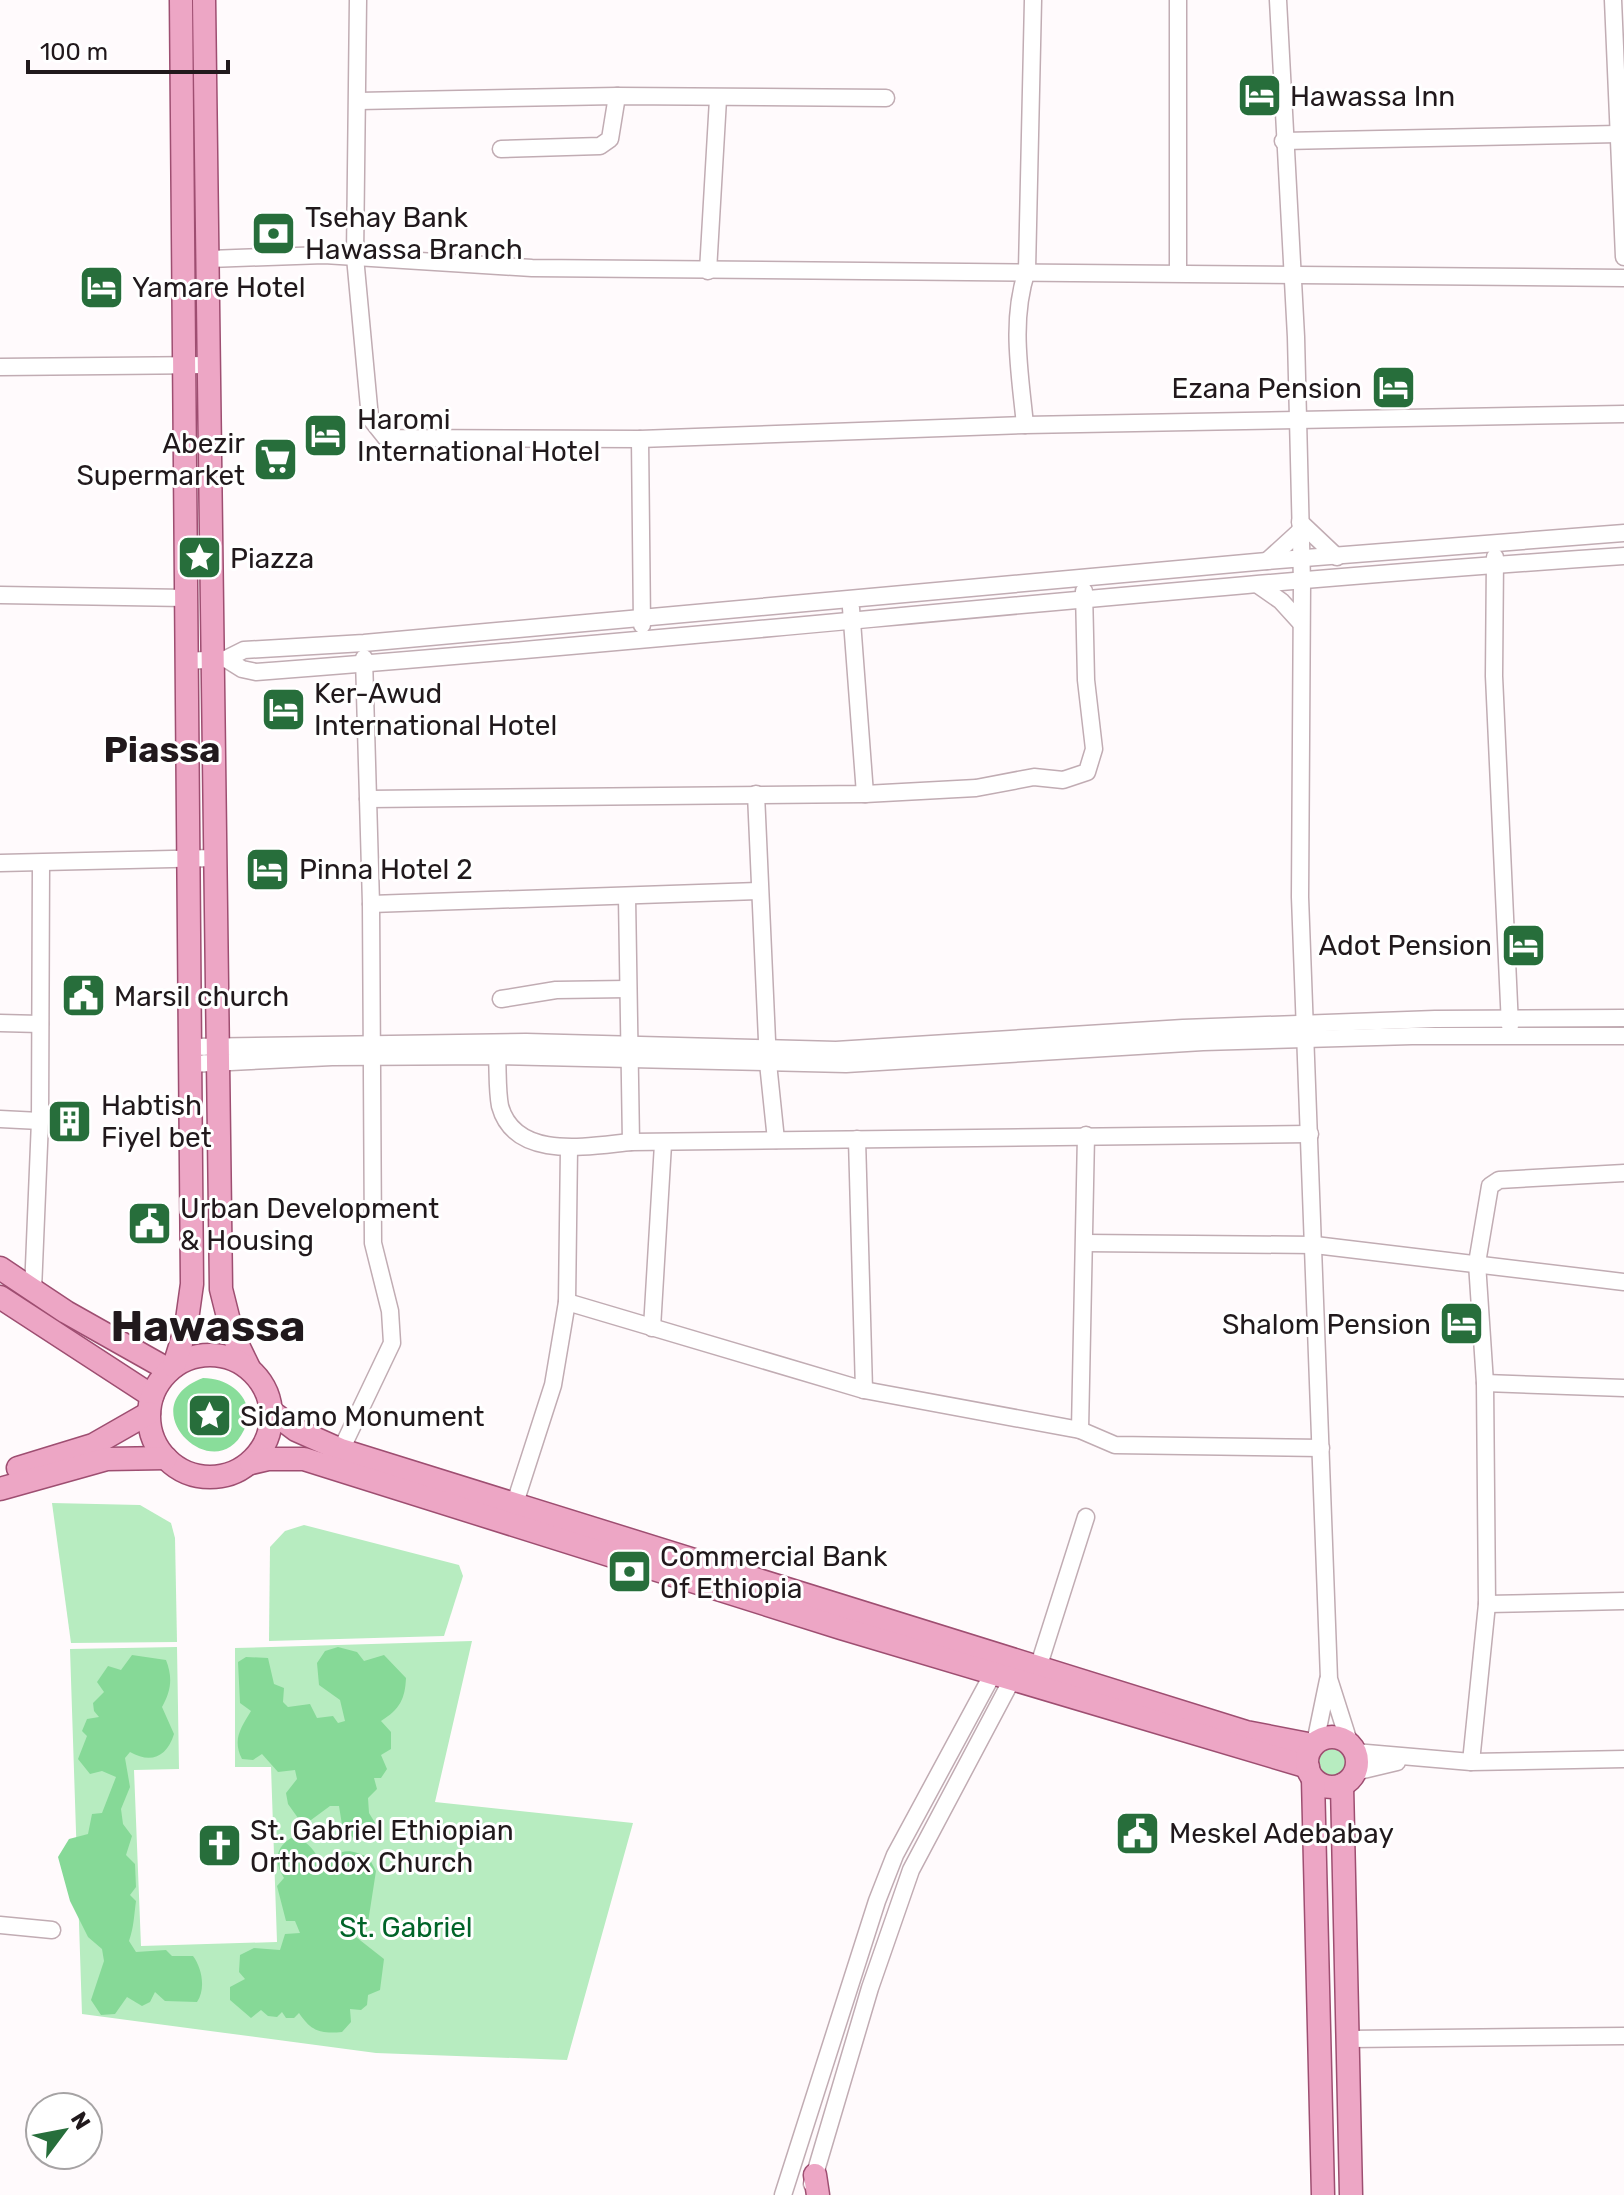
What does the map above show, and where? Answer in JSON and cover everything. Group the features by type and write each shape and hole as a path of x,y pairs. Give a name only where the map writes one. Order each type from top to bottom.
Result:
{"main road":[{"path":"0,1474 93,1445 150,1405 171,1368 186,1327 192,1284 181,0"},
{"path":"204,0 209,365 219,659 215,858 221,1289 232,1333 249,1368 265,1388 272,1412 267,1440 251,1463"},
{"path":"0,1268 129,1349 171,1368 206,1354 229,1357 249,1368"},
{"path":"0,1297 150,1405 153,1437 166,1458 185,1472 207,1477 231,1474 251,1463 268,1459 304,1459 1013,1668 1246,1732 1314,1744 1335,1737 1351,1764 1351,2195"},
{"path":"129,1349 163,1348 178,1338 186,1327"},
{"path":"272,1412 296,1430 341,1450 1013,1668 1310,1773 1330,1787 1351,1764"},
{"path":"0,1489 107,1459 166,1458"},
{"path":"1314,1744 1310,1773 1323,2195"}],"street":[{"path":"358,0 355,257 370,418 386,438 640,439 1025,425 1624,414"},
{"path":"1025,425 1016,325 1027,270 1033,0"},
{"path":"1178,0 1178,272"},
{"path":"1278,0 1302,582 1300,897 1329,1679 1351,1764 1410,1759 1471,1762 1624,1759"},
{"path":"1613,0 1624,257"},
{"path":"358,101 617,96 886,98"},
{"path":"501,149 600,146 610,139 617,96"},
{"path":"708,271 718,99"},
{"path":"1283,141 1618,134"},
{"path":"209,259 355,257 532,268 708,271 1027,270 1291,276 1624,278"},
{"path":"0,367 209,365"},
{"path":"640,439 643,638"},
{"path":"1300,526 1337,557"},
{"path":"1267,561 1300,526"},
{"path":"185,661 219,659 244,650 364,643 1267,561 1624,533"},
{"path":"1495,544 1494,676 1510,1036"},
{"path":"219,659 256,672 364,665 851,618 1624,556"},
{"path":"368,799 865,794 976,788 1034,777 1063,780 1087,772 1094,749 1086,680 1083,579"},
{"path":"1301,616 1312,596 1338,579"},
{"path":"1258,585 1301,616"},
{"path":"0,595 186,598"},
{"path":"850,599 865,794"},
{"path":"341,1450 392,1343 390,1311 373,1243 371,904 364,643"},
{"path":"756,794 758,891 776,1140"},
{"path":"0,863 215,858"},
{"path":"33,1290 40,1121 41,863"},
{"path":"371,904 758,891"},
{"path":"627,897 631,1142"},
{"path":"501,999 556,990 628,989"},
{"path":"190,1055 372,1050 952,1059 1509,1018 1624,1018"},
{"path":"0,1023 40,1024"},
{"path":"1306,1032 1624,1036"},
{"path":"372,1050 497,1056 629,1053"},
{"path":"497,1056 500,1104 517,1134 539,1143 569,1148 631,1142 1310,1134"},
{"path":"0,1119 40,1121"},
{"path":"1080,1430 1086,1135"},
{"path":"857,1139 864,1390"},
{"path":"652,1328 663,1144"},
{"path":"514,1506 553,1385 567,1302 569,1148"},
{"path":"1471,1762 1487,1604 1485,1383 1477,1263 1490,1186 1495,1182 1624,1173"},
{"path":"1085,1243 1315,1245 1624,1282"},
{"path":"567,1302 864,1390 1080,1430 1115,1445 1321,1448"},
{"path":"1485,1383 1624,1388"},
{"path":"814,2188 870,1988 911,1870 1086,1517"},
{"path":"1487,1604 1624,1601"},
{"path":"783,2195 877,1901 895,1855 1013,1668"},
{"path":"1314,1744 1329,1679"},
{"path":"0,1925 52,1930"},
{"path":"1349,2039 1624,2036"}],"green space":[{"path":"52,1503 140,1505 171,1523 175,1538 177,1642 71,1643"},
{"path":"304,1525 459,1565 463,1576 444,1636 269,1641 270,1547 285,1531"},
{"name":"St. Gabriel","path":"472,1641 435,1802 633,1823 567,2060 376,2053 82,2014 70,1649 177,1647 179,1769 134,1770 141,1946 277,1942 271,1767 235,1767 235,1648"},
{"path":"1332,1746 1343,1751 1348,1762 1343,1773 1332,1778 1321,1773 1316,1762 1321,1751"}],"shaded area":[{"path":"203,1378 223,1382 239,1393 245,1400 247,1419 244,1430 231,1446 215,1452 199,1448 184,1437 175,1423 174,1407 182,1391","holes":["207,1398 215,1399 225,1409 226,1417 216,1428 206,1428 195,1418 198,1404"]},
{"path":"338,1647 357,1652 364,1661 384,1655 406,1678 400,1703 381,1721 391,1732 391,1749 381,1755 387,1769 381,1778 374,1778 377,1789 368,1798 369,1813 377,1826 376,1833 367,1838 353,1838 342,1825 339,1806 330,1806 311,1820 298,1818 288,1804 286,1793 297,1779 295,1770 278,1772 262,1754 253,1760 242,1759 239,1752 239,1734 251,1711 240,1703 238,1662 246,1657 268,1658 274,1684 284,1688 283,1702 288,1707 310,1704 317,1718 333,1716 338,1723 345,1721 340,1700 319,1685 317,1663 325,1651"},
{"path":"132,1655 166,1660 170,1684 162,1707 174,1734 167,1748 157,1756 151,1758 130,1752 125,1758 130,1787 121,1809 123,1824 132,1836 126,1855 135,1864 136,1887 130,1895 136,1901 129,1941 136,1952 166,1950 172,1956 193,1956 201,1972 202,1985 197,2002 165,2001 155,1992 150,2002 142,2006 127,1997 115,2014 101,2015 91,2000 104,1961 102,1949 88,1937 70,1901 58,1857 69,1839 88,1834 92,1814 102,1813 116,1777 102,1771 90,1774 78,1759 87,1736 82,1731 87,1719 99,1717 93,1703 104,1692 97,1682 108,1666 121,1670"},
{"path":"291,1838 308,1844 324,1869 338,1854 348,1851 369,1858 376,1871 367,1929 356,1937 384,1959 380,1990 368,1995 367,2005 361,2010 350,2009 351,2022 342,2032 317,2030 299,2013 294,2018 286,2018 282,2012 277,2017 268,2016 261,2010 251,2018 230,2000 230,1987 245,1979 239,1972 240,1955 254,1948 280,1950 285,1934 300,1933 295,1921 286,1921 277,1886 284,1878 278,1861 279,1851"}],"place":[{"name":"Hawassa Inn","path":"1259,96"},
{"name":"Tsehay Bank Hawassa Branch","path":"274,233"},
{"name":"Yamare Hotel","path":"101,287"},
{"name":"Ezana Pension","path":"1393,388"},
{"name":"Haromi International Hotel","path":"326,435"},
{"name":"Abezir Supermarket","path":"276,459"},
{"name":"Piazza","path":"199,558"},
{"name":"Ker-Awud International Hotel","path":"283,709"},
{"name":"Pinna Hotel 2","path":"268,869"},
{"name":"Adot Pension","path":"1523,945"},
{"name":"Marsil church","path":"83,996"},
{"name":"Habtish Fiyel bet","path":"70,1121"},
{"name":"Urban Development & Housing","path":"149,1224"},
{"name":"Shalom Pension","path":"1462,1324"},
{"name":"Sidamo Monument","path":"209,1416"},
{"name":"Commercial Bank Of Ethiopia","path":"629,1572"},
{"name":"Meskel Adebabay","path":"1138,1833"},
{"name":"St. Gabriel Ethiopian Orthodox Church","path":"219,1846"}],"district":[{"name":"Piassa","path":"162,749"},
{"name":"Hawassa","path":"208,1326"}]}
